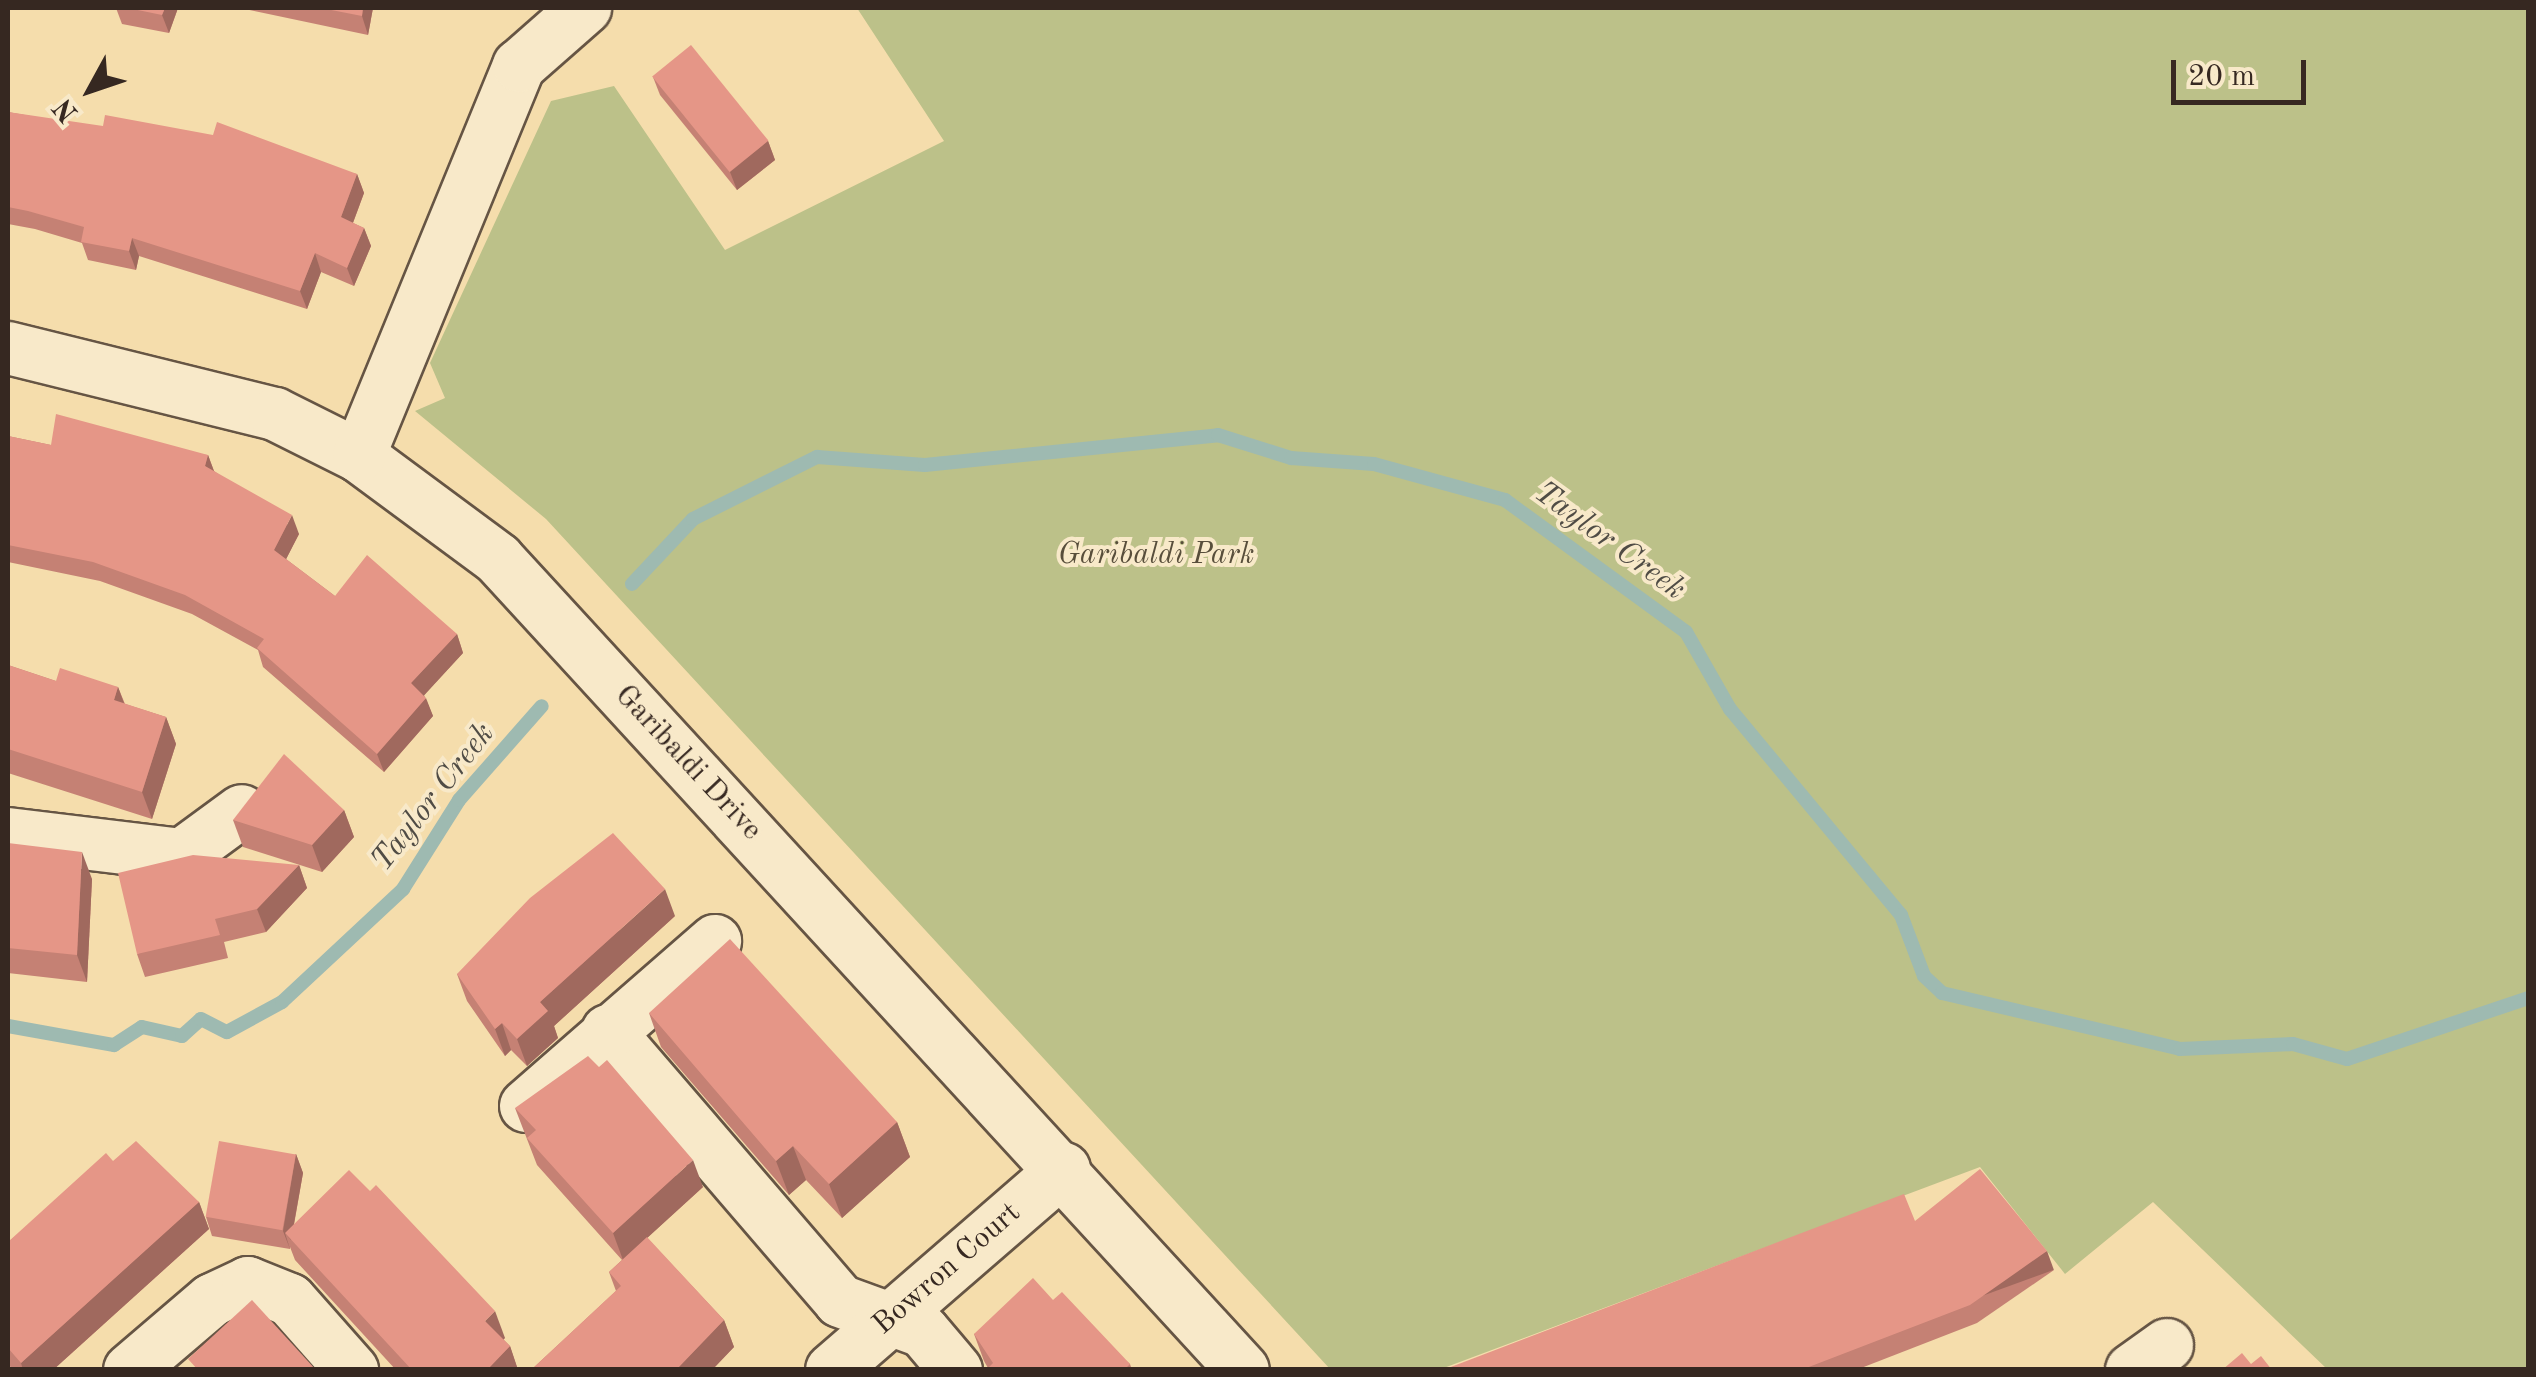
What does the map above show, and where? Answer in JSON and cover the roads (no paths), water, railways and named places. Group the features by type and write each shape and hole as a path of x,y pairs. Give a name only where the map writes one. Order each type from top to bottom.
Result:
{"street":[{"path":"359,456 519,66 586,8"},
{"name":"Garibaldi Drive","path":"8,348 214,393 359,456 498,559 1064,1169 1243,1370"},
{"path":"8,834 182,855 242,812"},
{"path":"526,1106 608,1031 716,942"},
{"path":"608,1031 840,1301 923,1331 956,1370"},
{"name":"Bowron Court","path":"832,1370 1064,1169"},
{"path":"130,1370 212,1300 248,1283 290,1300 352,1370"}],"waterway":[{"name":"Taylor Creek","path":"632,584 693,519 817,457 925,465 1218,435 1291,458 1374,464 1505,500 1686,632 1730,709 1901,915 1924,976 1942,993 2180,1049 2293,1044 2347,1059 2528,998"},
{"name":"Taylor Creek","path":"8,1026 114,1045 142,1027 182,1036 201,1019 227,1032 282,1002 403,889 459,800 542,706"}],"park label":[{"name":"Garibaldi Park","path":"1156,555"}]}
